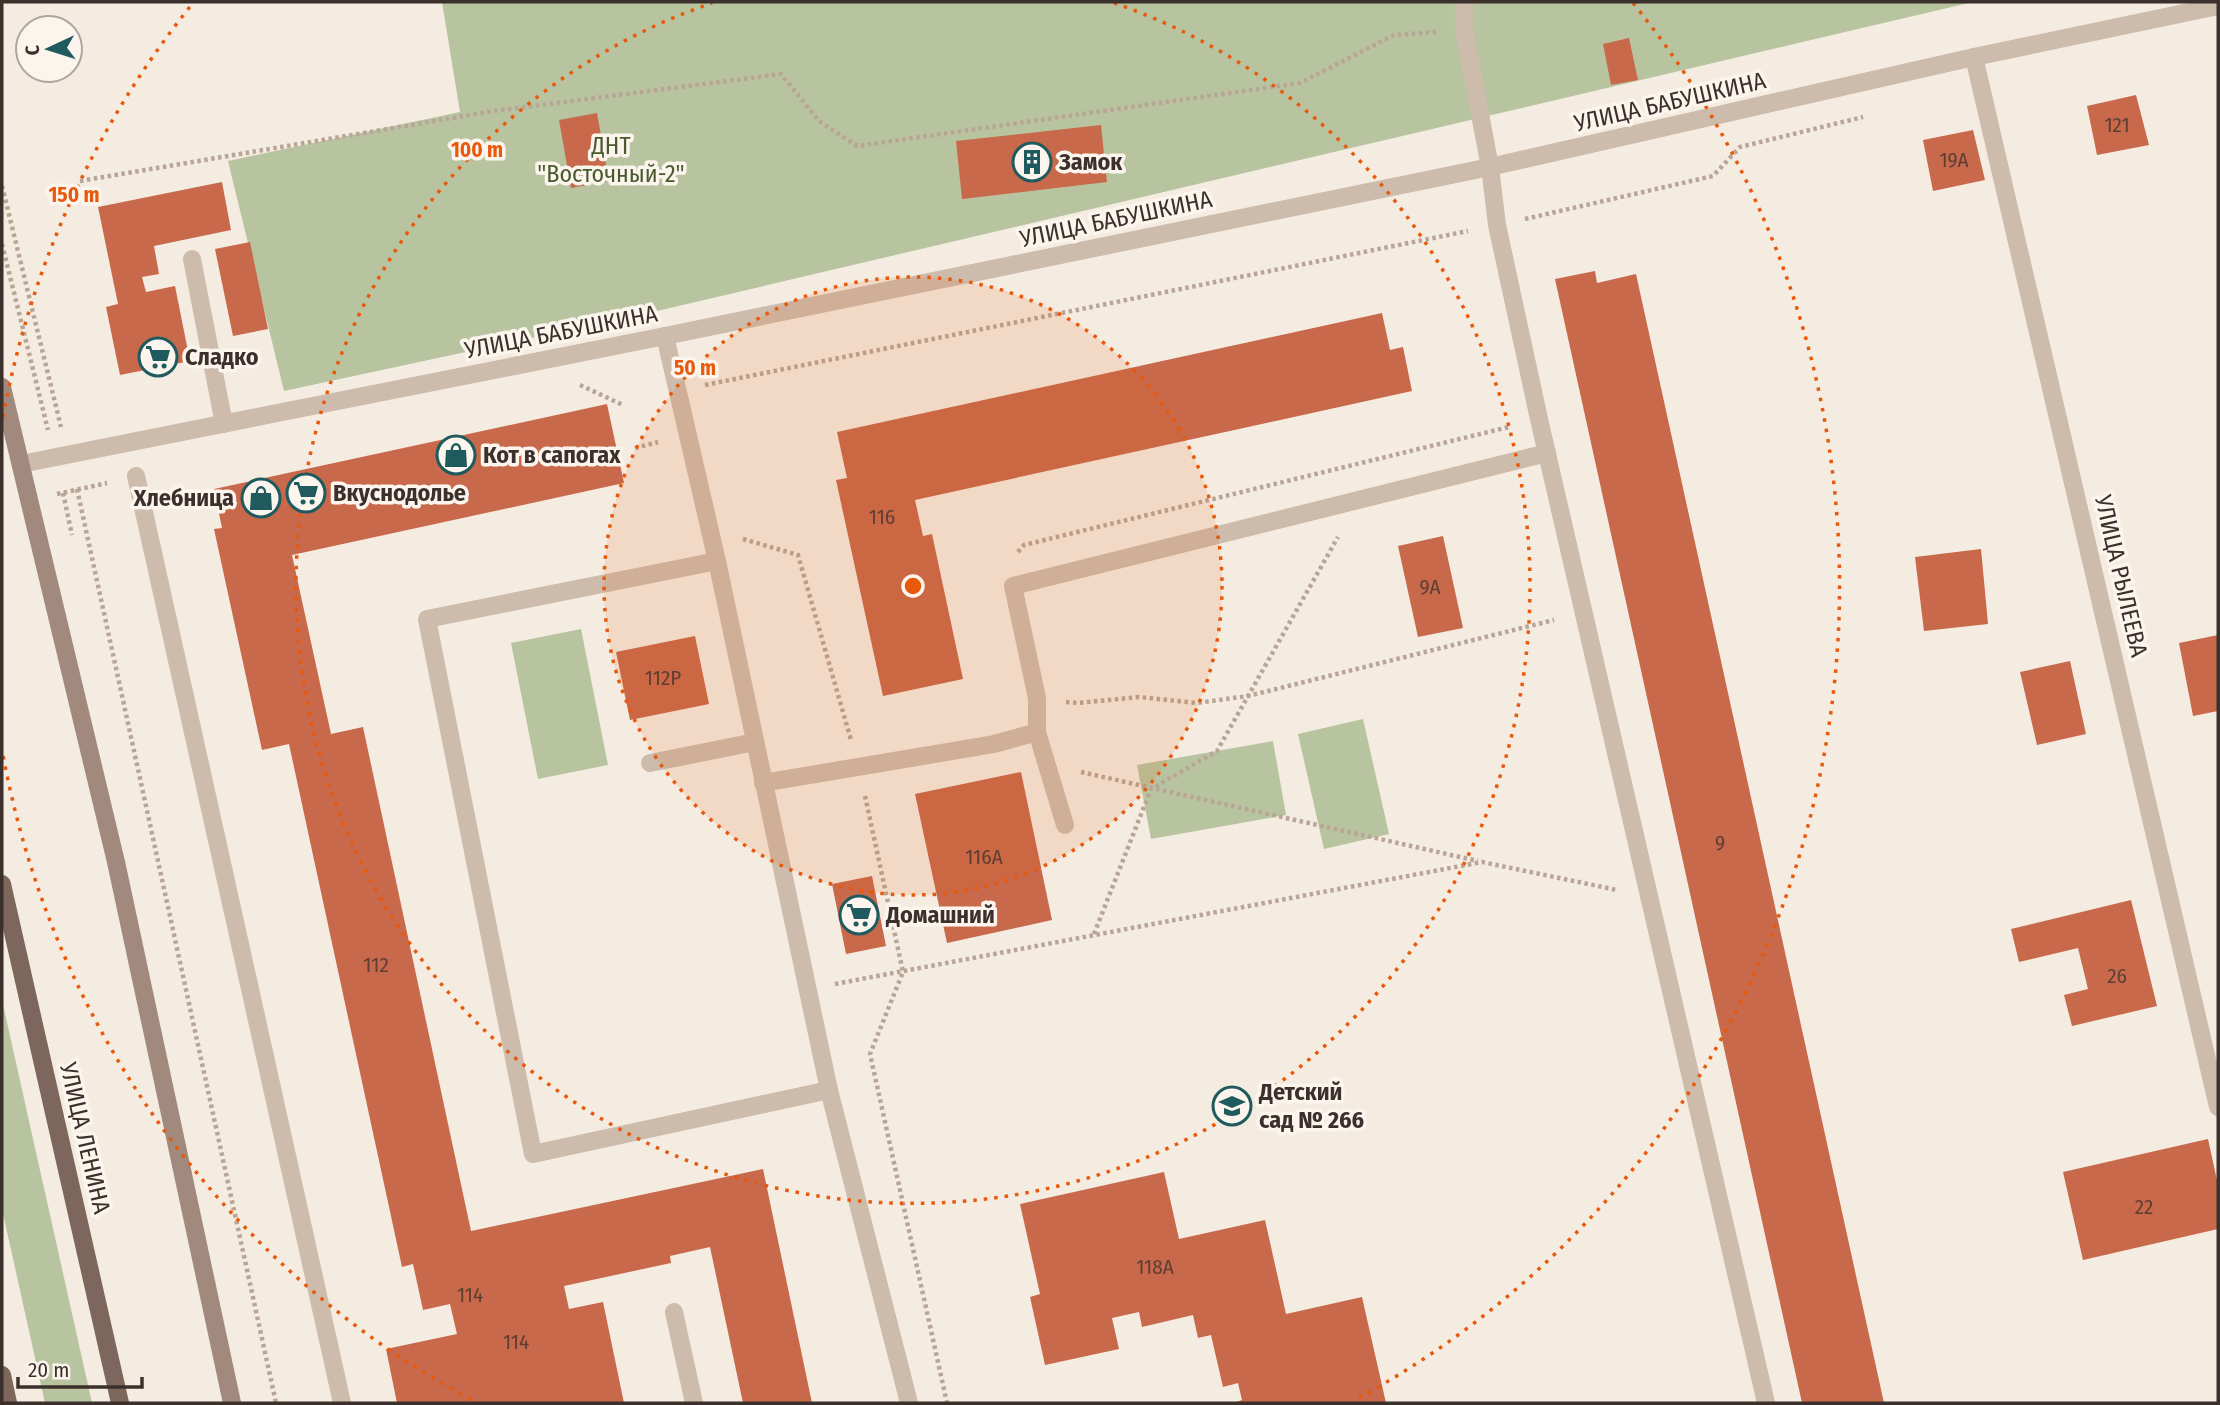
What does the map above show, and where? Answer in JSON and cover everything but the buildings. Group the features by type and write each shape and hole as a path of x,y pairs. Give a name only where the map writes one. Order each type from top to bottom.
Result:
{"main road":[{"name":"УЛИЦА ЛЕНИНА","path":"2,884 120,1403"},
{"path":"2,1375 8,1403"}],"street":[{"path":"1464,2 1464,29 1490,167 1497,225 1583,612 1766,1403"},
{"name":"УЛИЦА БАБУШКИНА","path":"21,464 665,336 1490,167 1974,57 2218,6"},
{"name":"УЛИЦА РЫЛЕЕВА","path":"1974,57 2218,1107"},
{"path":"192,259 224,424"},
{"path":"665,336 718,561 830,1090 909,1403"},
{"path":"2,387 116,862 232,1403"},
{"path":"1065,825 1037,732 1037,698 1013,586 1547,453"},
{"path":"136,476 342,1403"},
{"path":"718,561 427,620 533,1154 830,1090"},
{"path":"763,783 994,744 1037,732"},
{"path":"650,763 755,742"},
{"path":"674,1312 694,1403"}],"path":[{"path":"80,181 494,111 780,74 819,121 857,146 1300,83 1394,35 1464,29"},
{"path":"679,390 1497,225 1713,176 1740,147 1875,114"},
{"path":"2,186 77,489 276,1403"},
{"path":"578,384 623,405"},
{"path":"1093,934 1151,789 1217,751 1384,457"},
{"path":"29,500 136,476"},
{"path":"710,530 798,555 859,766 903,972 870,1054 947,1403"},
{"path":"1037,698 1078,703 1139,696 1197,703 1248,696 1583,612"},
{"path":"1037,732 1082,774 1649,896"},
{"path":"808,989 1482,862"}],"green space":[{"name":"ДНТ \"Восточный-2\"","path":"442,2 1973,2 657,311 284,391 228,161 460,112"},
{"path":"581,629 608,765 538,779 511,643"},
{"path":"1363,719 1389,834 1324,849 1298,734"},
{"path":"1273,741 1286,815 1151,839 1137,765"},
{"path":"2,1000 92,1403 45,1403 2,1209"}],"place":[{"name":"Замок","path":"1032,162"},
{"name":"Сладко","path":"158,357"},
{"name":"Кот в сапогах","path":"456,455"},
{"name":"Вкуснодолье","path":"306,493"},
{"name":"Хлебница","path":"261,498"},
{"name":"Домашний","path":"859,915"},
{"name":"Детский сад № 266","path":"1232,1106"}]}
